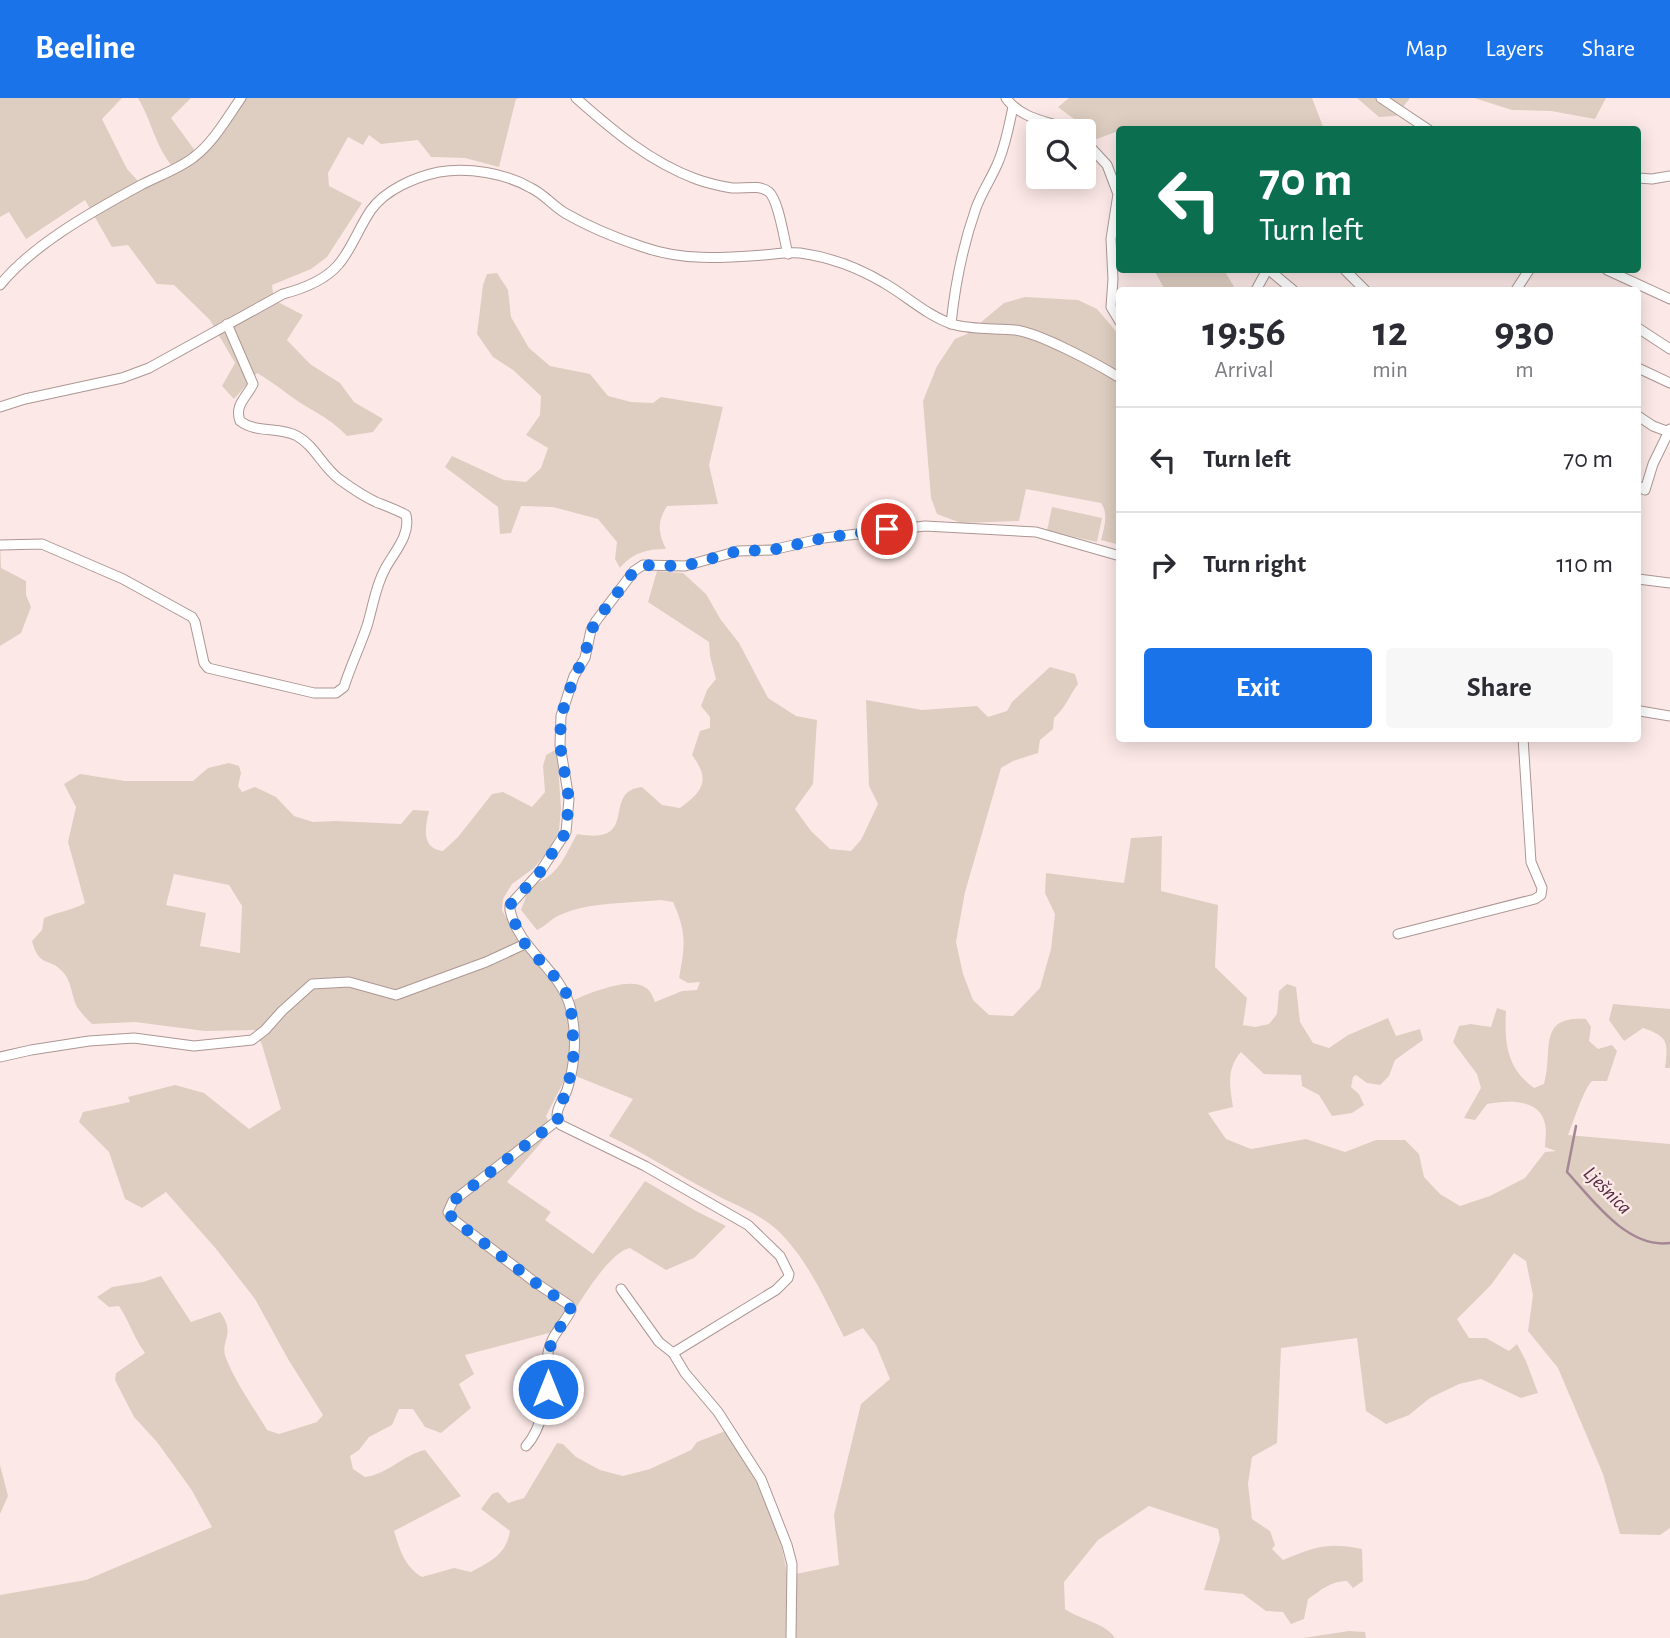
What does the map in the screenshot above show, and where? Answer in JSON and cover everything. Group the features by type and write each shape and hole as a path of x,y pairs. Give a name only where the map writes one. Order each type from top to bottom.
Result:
{"street":[{"path":"0,285 10,272 48,242 126,193 194,157 221,127 241,98"},
{"path":"576,98 622,137 673,169 718,185 760,188 768,192 776,206 788,254"},
{"path":"1006,98 1013,107 1036,119"},
{"path":"1381,98 1423,126"},
{"path":"951,324 965,246 989,176 999,162 1013,107"},
{"path":"1096,153 1107,165 1116,189"},
{"path":"0,407 149,369 283,294 301,289 323,277 338,265 372,208 396,189 413,180 438,173 467,170 511,180 532,188 562,212 592,227 662,254 701,259 800,253 844,263 951,324 971,328 1017,330 1042,339 1116,376"},
{"path":"1641,178 1670,176"},
{"path":"1116,207 1111,239 1111,307 1116,315"},
{"path":"1272,273 1289,287"},
{"path":"1348,273 1362,287"},
{"path":"1614,273 1670,299"},
{"path":"0,545 42,544 123,579 192,617 204,663 208,668 314,693 336,693 344,687 366,627 376,589 404,536 408,524 406,515 373,501 339,479 324,466 315,450 296,435 283,430 262,430 240,421 237,414 239,406 253,384 227,324"},
{"path":"1641,330 1670,349"},
{"path":"1641,369 1670,383"},
{"path":"1641,418 1653,426 1669,431 1653,464 1645,491 1641,488"},
{"path":"673,1353 776,1290 789,1274 780,1256 748,1225 635,1161 561,1125 558,1120 557,1113 568,1088 574,1052 571,1008 564,987 525,944 512,917 510,905 540,872 566,832 569,799 560,745 561,716 596,621 634,571 643,565 685,566 738,551 772,550 824,538 925,526 1036,532 1116,555"},
{"path":"1641,579 1670,583"},
{"path":"1641,711 1670,716"},
{"path":"1398,934 1437,926 1535,899 1541,895 1542,888 1531,862 1523,742"},
{"path":"0,1057 31,1049 89,1041 134,1038 194,1046 253,1040 312,984 349,982 396,995 486,962 525,944"},
{"path":"526,1446 537,1425 548,1389 548,1353 552,1341 571,1310 563,1301 454,1220 448,1212 453,1201 558,1120"},
{"path":"621,1289 659,1342 673,1353 685,1373 718,1412 761,1479 792,1564 791,1638"}],"shaded area":[{"path":"0,98 122,98 102,119 127,169 140,183 172,166 138,98 191,98 171,118 196,152 245,98 520,98 516,99 499,167 465,158 431,157 418,140 381,144 369,135 363,145 348,137 328,173 329,186 362,203 327,257 311,269 272,285 274,300 303,315 287,340 310,364 340,383 354,402 383,419 373,432 347,436 328,420 257,373 234,399 222,386 235,363 210,320 174,285 157,284 128,245 112,247 85,200 26,239 9,212 0,217"},
{"path":"1069,98 1312,98 1323,126 1116,126 1116,132 1096,139 1096,119 1074,119 1058,107"},
{"path":"1357,98 1410,98 1396,116 1379,117"},
{"path":"1474,98 1606,98 1595,119 1551,111 1512,110"},
{"path":"497,273 508,290 511,317 529,348 550,366 590,374 608,396 631,402 653,403 661,397 723,407 709,465 718,504 667,506 660,527 666,549 640,553 620,568 615,559 617,542 598,519 553,507 521,506 511,533 500,534 498,507 445,467 452,456 504,480 526,482 541,468 548,448 526,435 540,415 541,396 513,370 493,357 477,334 483,285 487,274"},
{"path":"1156,273 1226,273 1234,287 1163,287"},
{"path":"1025,297 1078,300 1097,309 1116,331 1116,544 1101,540 1105,516 1101,503 1026,489 1019,521 961,523 937,514 931,498 923,401 937,366 955,339 967,334 1004,303"},
{"path":"1052,507 1102,518 1097,542 1047,531"},
{"path":"0,537 1,568 26,581 26,595 31,607 21,633 0,646"},
{"path":"657,571 683,573 706,594 739,643 768,698 796,716 817,720 813,784 795,809 811,831 830,849 851,851 861,840 878,804 869,786 866,700 922,710 977,706 988,717 1007,711 1012,702 1050,667 1075,674 1078,684 1054,718 1053,729 1040,740 1038,753 1001,768 965,892 956,942 963,974 973,1000 989,1015 1013,1016 1040,988 1051,949 1055,914 1045,893 1046,873 1124,883 1131,838 1162,836 1161,891 1218,905 1215,967 1247,998 1243,1025 1255,1027 1269,1024 1277,1014 1279,991 1287,984 1296,987 1300,1022 1313,1043 1329,1048 1348,1035 1388,1018 1396,1036 1420,1029 1423,1040 1395,1060 1389,1076 1380,1085 1367,1083 1356,1075 1353,1077 1351,1087 1359,1094 1364,1105 1352,1113 1332,1116 1319,1095 1302,1086 1301,1075 1264,1074 1241,1052 1231,1072 1233,1107 1208,1113 1226,1139 1251,1149 1306,1139 1345,1152 1376,1140 1405,1140 1419,1154 1424,1177 1440,1194 1460,1206 1490,1196 1525,1178 1545,1152 1556,1151 1545,1147 1545,1124 1537,1109 1530,1105 1513,1102 1487,1104 1475,1120 1464,1118 1481,1088 1477,1074 1453,1042 1459,1026 1471,1024 1491,1027 1497,1008 1506,1011 1509,1054 1518,1072 1534,1088 1544,1084 1553,1029 1560,1023 1586,1019 1591,1027 1589,1041 1598,1049 1612,1045 1617,1051 1607,1081 1592,1081 1589,1085 1568,1135 1670,1144 1670,1528 1660,1535 1620,1534 1603,1474 1558,1368 1528,1331 1533,1295 1526,1261 1514,1253 1491,1285 1457,1319 1469,1338 1486,1338 1509,1351 1517,1344 1538,1393 1521,1398 1481,1379 1459,1384 1430,1398 1409,1415 1386,1424 1366,1411 1357,1338 1281,1348 1277,1443 1252,1457 1248,1484 1252,1519 1270,1531 1275,1545 1272,1549 1283,1560 1321,1547 1362,1549 1363,1581 1353,1588 1347,1581 1322,1589 1308,1599 1304,1619 1291,1624 1283,1612 1266,1611 1243,1594 1204,1590 1220,1539 1218,1529 1149,1506 1098,1540 1064,1582 1065,1609 1106,1629 1115,1638 796,1638 796,1574 839,1565 834,1515 861,1404 890,1379 876,1345 863,1328 844,1337 806,1265 775,1228 751,1212 609,1136 633,1099 568,1073 546,1116 552,1130 507,1182 551,1212 545,1220 593,1254 645,1181 726,1226 694,1258 666,1270 630,1248 621,1252 601,1272 559,1336 549,1333 465,1355 474,1374 459,1384 471,1408 441,1433 425,1427 413,1409 399,1409 392,1425 369,1437 359,1450 350,1456 353,1469 365,1477 373,1475 425,1450 461,1496 394,1531 401,1551 411,1568 422,1577 454,1568 471,1572 501,1552 510,1531 481,1509 492,1494 498,1492 508,1503 524,1498 557,1443 563,1444 576,1457 600,1470 623,1476 650,1469 691,1450 697,1442 728,1430 756,1481 778,1536 788,1582 787,1638 0,1638 0,1595 86,1580 212,1527 191,1489 157,1442 134,1417 115,1380 116,1373 145,1353 119,1306 109,1307 97,1297 112,1287 161,1276 191,1322 220,1312 228,1332 224,1347 226,1358 239,1386 267,1430 279,1434 317,1422 323,1415 255,1299 217,1250 166,1192 142,1208 125,1199 109,1152 79,1122 83,1112 130,1102 128,1097 175,1085 204,1093 249,1129 281,1109 255,1030 205,1031 135,1022 92,1024 77,1007 65,975 38,955 32,941 42,930 44,918 85,903 68,842 76,807 64,784 80,774 125,781 193,781 208,768 229,763 239,766 241,773 238,786 242,792 255,787 276,797 294,816 313,822 401,824 413,810 429,811 426,830 428,842 443,851 458,837 492,794 503,792 532,807 545,792 543,766 546,755 557,749 561,809 559,831 534,868 512,884 503,899 502,910 516,935 529,941 566,1003 618,985 629,984 646,988 655,1002 682,991 697,990 700,982 688,983 679,978 684,939 673,902 661,900 583,908 557,916 537,930 521,910 530,886 554,872 577,834 597,836 609,832 615,825 623,798 630,791 642,787 662,805 680,808 702,785 701,771 692,755 700,731 710,728 710,717 701,706 707,690 716,679 709,642 648,602","holes":["174,874 229,885 242,906 240,953 200,946 206,913 166,905"]},
{"path":"1613,1004 1670,1009 1670,1068 1665,1068 1666,1046 1658,1034 1643,1028 1624,1041 1609,1020"},
{"path":"0,1465 8,1496 0,1514"},
{"path":"1349,1631 1365,1632 1366,1638 1303,1638"}],"waterway":[{"name":"Lješnica","path":"1576,1126 1567,1172 1599,1208 1625,1230 1654,1243 1670,1243"}],"route":[{"path":"548,1389 548,1353 557,1331 571,1310 569,1306 454,1220 448,1212 453,1201 558,1120 557,1113 568,1088 574,1052 571,1008 564,987 525,944 512,917 510,905 540,872 566,832 569,799 560,745 561,716 574,677 584,658 591,631 634,571 643,565 685,566 738,551 772,550 824,538 887,529"}]}
